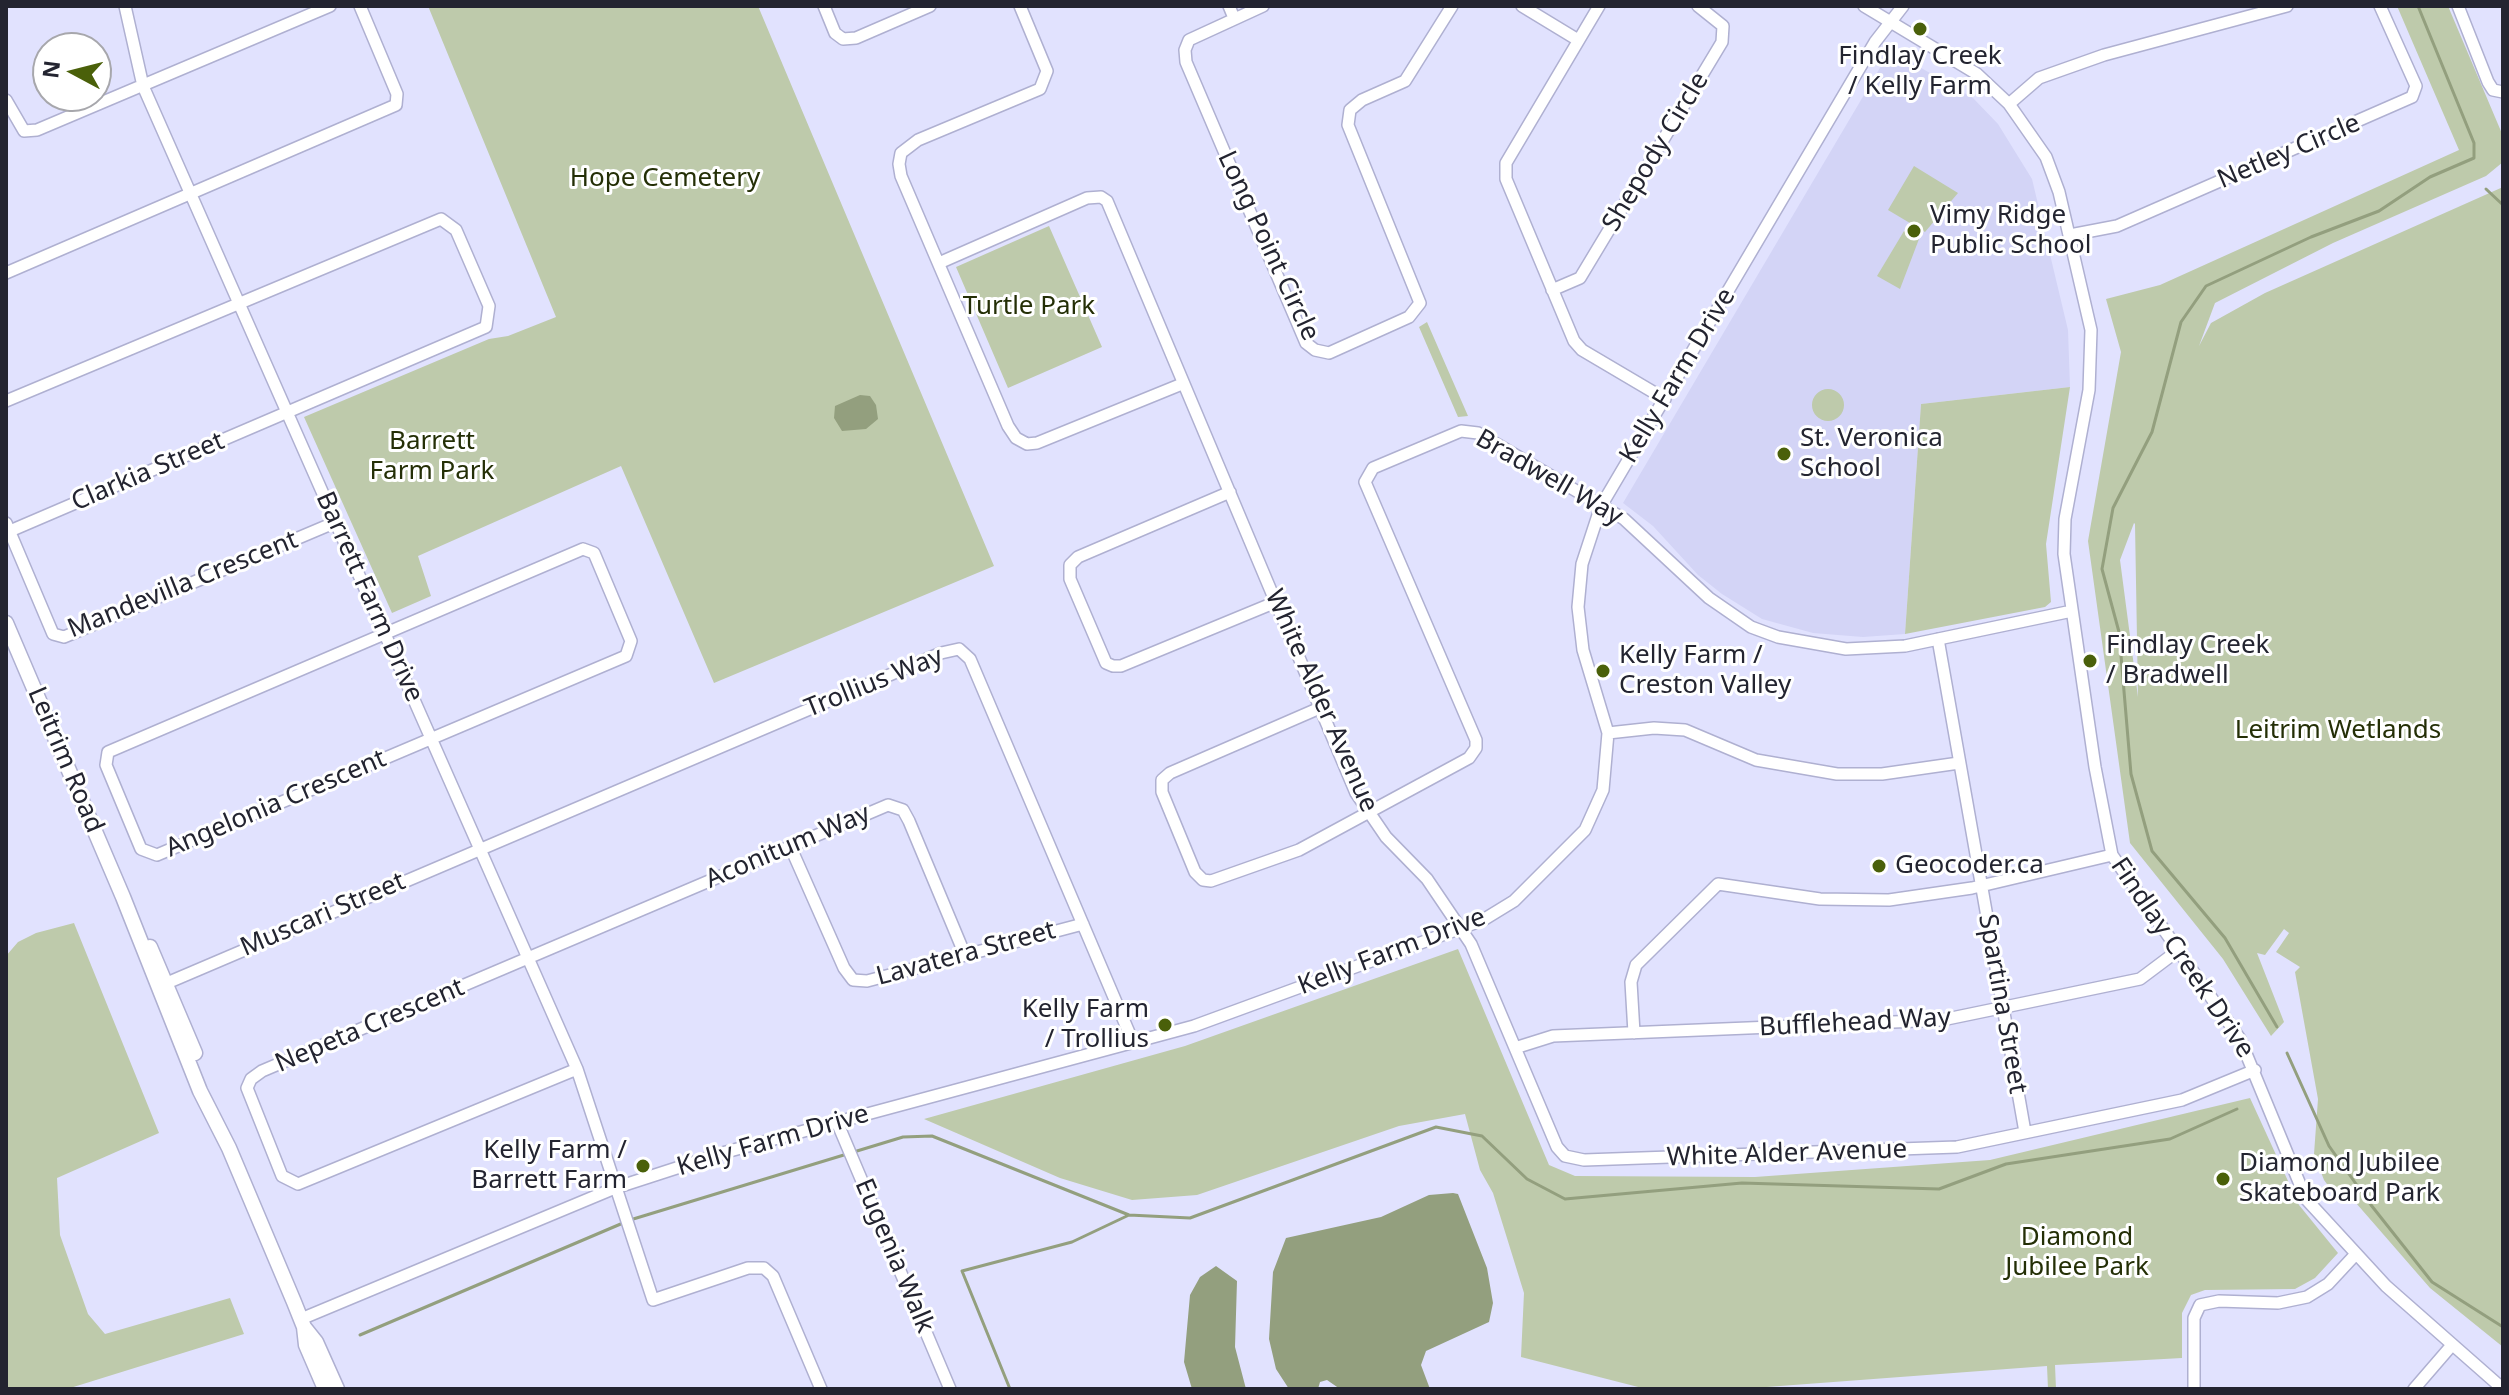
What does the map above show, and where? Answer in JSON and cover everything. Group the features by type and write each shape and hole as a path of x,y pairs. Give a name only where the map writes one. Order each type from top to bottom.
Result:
{"main road":[{"name":"Leitrim Road","path":"6,623 123,897 200,1091 229,1148"},
{"name":"Leitrim Road","path":"123,897 167,983 229,1148 302,1323 306,1345 325,1389"},
{"name":"Leitrim Road","path":"302,1323 316,1342 337,1389"}],"street":[{"name":"Barrett Farm Drive","path":"125,6 143,86 577,1069 653,1300 748,1268 764,1268 773,1276 821,1389"},
{"path":"6,100 24,131 37,130 330,6"},
{"path":"6,273 396,105 397,94 360,6"},
{"path":"824,6 835,33 843,39 856,38 930,6"},
{"path":"1020,6 1047,71 1040,89 918,140 901,153 901,176 1008,426 1016,438 1027,444 1051,439 1182,384"},
{"path":"1229,6 1234,18"},
{"name":"Long Point Circle","path":"1263,6 1189,40 1185,50 1186,62 1306,343 1315,350 1329,353 1409,317 1420,303 1348,125 1350,110 1362,100 1405,81 1452,6"},
{"path":"1522,6 1578,40"},
{"path":"1599,6 1506,163 1506,179 1574,341 1582,350 1665,399"},
{"name":"Shepody Circle","path":"1552,290 1580,278 1722,42 1723,26 1698,6"},
{"name":"Findlay Creek Drive","path":"1864,6 1977,74 2009,104 2046,157 2070,235 2091,330 2089,390 2065,519 2064,554 2112,855 2240,1039 2306,1199 2355,1255 2503,1389"},
{"name":"Kelly Farm Drive","path":"302,1323 615,1188 726,1152 1194,1026 1483,920 1514,901 1585,830 1603,790 1608,733 1583,650 1578,607 1582,564 1601,506 1889,21 1903,6"},
{"path":"2009,104 2039,78 2104,55 2287,6"},
{"name":"Netley Circle","path":"2070,235 2117,226 2412,97 2416,86 2380,6"},
{"path":"2458,6 2488,82 2493,90 2503,92"},
{"name":"White Alder Avenue","path":"939,263 1087,198 1101,197 1112,208 1182,384 1356,793 1368,812 1427,879 1462,928 1518,1047 1557,1147 1571,1159 1957,1147 2182,1100 2255,1070"},
{"name":"Clarkia Street","path":"8,527 287,413 486,327 489,306 456,230 441,219 239,304"},
{"path":"6,401 239,304"},
{"name":"Bradwell Way","path":"1368,812 1469,758 1476,748 1366,487 1368,474 1373,468 1469,430 1601,506 1649,541 1709,598 1751,627 1805,644 1846,649 1938,639 2072,611"},
{"path":"1230,492 1078,557 1070,565 1070,579 1106,663 1113,666 1121,666 1276,602"},
{"name":"Mandevilla Crescent","path":"8,527 53,634 64,637 336,522"},
{"path":"384,632 583,549 594,553 631,641 626,656 431,739"},
{"name":"Angelonia Crescent","path":"384,632 108,752 106,765 137,843 145,853 157,855 431,739"},
{"name":"Spartina Street","path":"1938,639 2025,1132"},
{"name":"Trollius Way","path":"480,848 941,653 959,649 970,659 1133,1042"},
{"path":"1322,707 1170,773 1162,780 1162,792 1195,872 1211,881 1299,850 1368,812"},
{"path":"1608,733 1654,728 1685,730 1756,760 1837,774 1882,774 1959,763"},
{"name":"Aconitum Way","path":"528,958 888,805 903,810 965,955"},
{"name":"Lavatera Street","path":"790,846 844,968 853,980 867,981 1083,924"},
{"name":"Muscari Street","path":"167,983 480,848"},
{"path":"1634,1033 1631,982 1636,965 1718,884 1731,883 1786,896 1856,901 1926,897 2112,855"},
{"name":"Bufflehead Way","path":"1518,1047 1545,1037 1920,1022 2005,1009 2140,979 2180,949"},
{"name":"Nepeta Crescent","path":"528,958 255,1075 248,1082 248,1096 282,1176 292,1183 306,1182 577,1069"},
{"name":"Eugenia Walk","path":"837,1122 950,1389"},
{"path":"2194,1389 2194,1318 2200,1305 2219,1301 2278,1303 2307,1297 2328,1284 2355,1255"},
{"path":"2414,1389 2452,1345"}],"shaded area":[{"path":"1904,58 1973,98 1998,124 2032,179 2068,330 2070,387 1921,404 1905,634 1863,637 1813,633 1762,619 1722,594 1698,575 1653,526 1623,503 1884,61"},
{"path":"860,395 870,396 876,405 878,419 866,429 842,431 834,418 835,406"},
{"path":"1458,1194 1487,1268 1493,1303 1489,1322 1426,1351 1421,1365 1430,1389 1340,1389 1327,1380 1320,1382 1318,1389 1289,1389 1276,1369 1269,1339 1273,1272 1286,1238 1381,1217 1429,1195"},
{"path":"1216,1266 1237,1281 1235,1347 1246,1389 1192,1389 1184,1362 1190,1295 1200,1277"}],"green space":[{"name":"Hope Cemetery","path":"428,6 758,6 994,566 714,683 621,466 418,556 431,596 392,613 304,417 489,339 508,336 556,317"},
{"name":"Leitrim Wetlands","path":"2397,6 2448,6 2503,136 2503,162 2486,176 2333,243 2215,303 2199,346 2211,323 2265,293 2503,187 2503,1347 2430,1288 2356,1203 2332,1191 2324,1180 2314,1154 2318,1099 2295,972 2300,967 2276,952 2289,933 2284,929 2265,955 2257,953 2284,1022 2271,1036 2223,959 2130,843 2088,541 2121,352 2106,299 2160,285 2459,150","holes":["2135,524 2138,697 2120,560"]},
{"path":"1914,166 1958,193 1925,232 1888,210"},
{"name":"Turtle Park","path":"1049,226 1102,347 1008,388 956,267"},
{"path":"1904,231 1919,239 1900,289 1877,276"},
{"path":"1427,322 1468,416 1458,417 1419,327"},
{"path":"2070,387 2046,544 2051,602 2045,607 1905,634 1921,404"},
{"path":"1828,389 1839,394 1844,405 1839,416 1828,421 1817,416 1812,405 1817,394"},
{"path":"74,923 159,1133 57,1178 60,1235 88,1314 105,1334 230,1298 244,1334 67,1389 6,1389 6,956 18,942 36,933"},
{"name":"Diamond Jubilee Park","path":"1458,949 1549,1165 1575,1176 1755,1177 1990,1160 2250,1098 2299,1205 2338,1253 2315,1278 2295,1289 2205,1290 2191,1295 2182,1313 2182,1358 2055,1365 2056,1389 2048,1389 2047,1366 1740,1389 1646,1389 1521,1357 1524,1293 1493,1193 1480,1170 1465,1114 1399,1126 1197,1195 1132,1200 1060,1178 924,1119 1185,1046"}],"waterway":[{"path":"2277,1027 2225,938 2152,851 2131,774 2119,632 2102,569 2113,508 2152,432 2181,322 2206,286 2311,237 2379,211 2430,177 2474,158 2474,143 2418,6"},
{"path":"2486,189 2503,205"},
{"path":"2287,1053 2329,1146 2371,1205 2432,1282 2503,1327"},
{"path":"630,1220 903,1137 932,1136 1129,1215 1190,1218 1436,1127 1482,1136 1527,1179 1565,1199 1742,1183 1939,1189 2006,1164 2170,1139 2237,1109"},
{"path":"1010,1389 962,1271 1072,1242 1129,1215"},
{"path":"360,1335 623,1223"}],"place":[{"name":"Findlay Creek / Kelly Farm","path":"1920,29"},
{"name":"Vimy Ridge Public School","path":"1914,231"},
{"name":"St. Veronica School","path":"1784,454"},
{"name":"Findlay Creek / Bradwell","path":"2090,661"},
{"name":"Kelly Farm / Creston Valley","path":"1603,671"},
{"name":"Geocoder.ca","path":"1879,866"},
{"name":"Kelly Farm / Trollius","path":"1165,1025"},
{"name":"Kelly Farm / Barrett Farm","path":"643,1166"},
{"name":"Diamond Jubilee Skateboard Park","path":"2223,1179"}],"park label":[{"name":"Barrett Farm Park","path":"432,457"}]}
